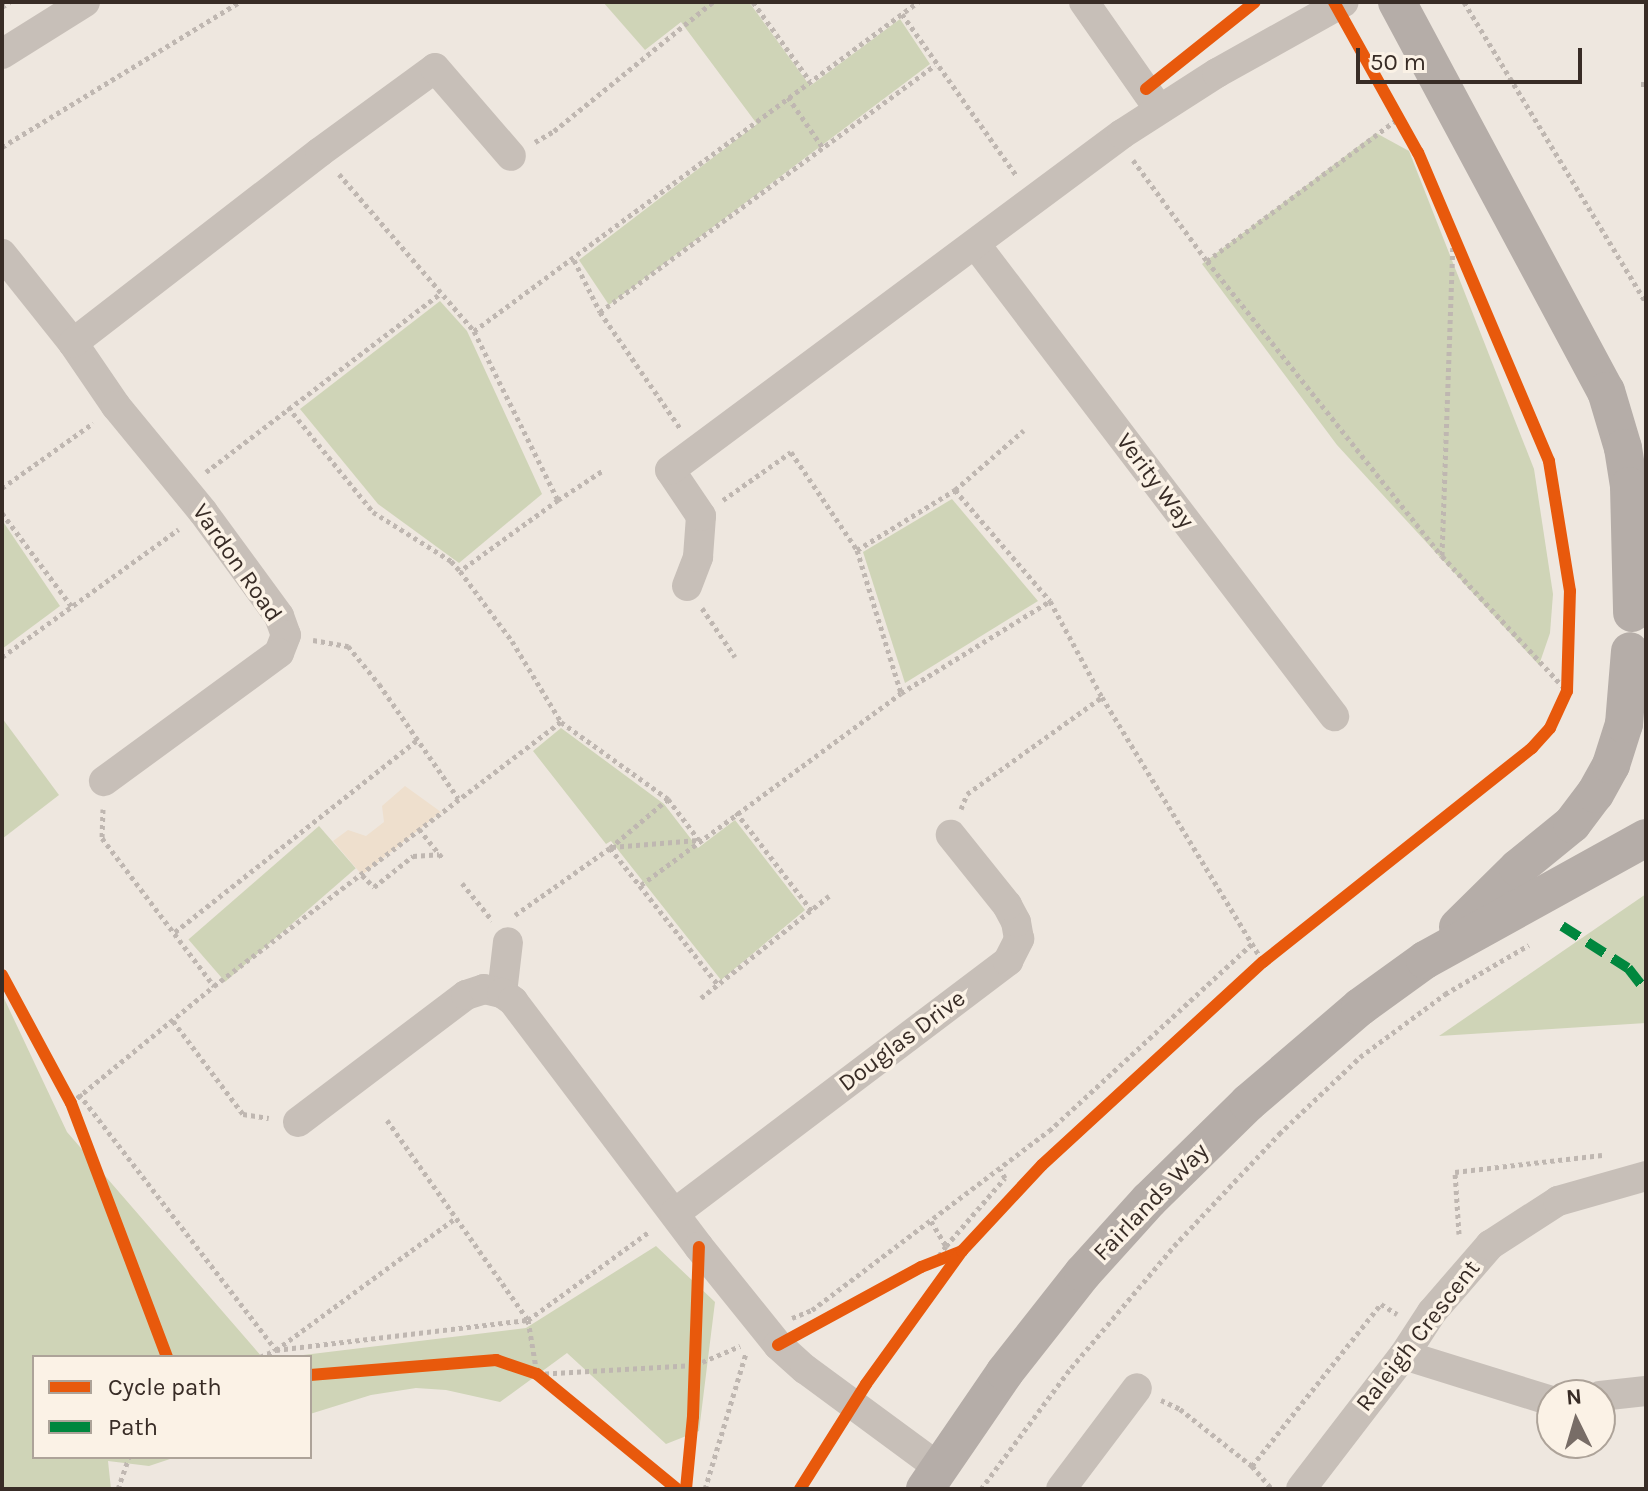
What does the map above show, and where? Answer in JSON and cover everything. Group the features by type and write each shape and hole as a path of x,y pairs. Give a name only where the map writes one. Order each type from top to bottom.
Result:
{"main road":[{"path":"1397,2 1606,391 1623,448 1629,486 1639,599 1630,651 1639,695 1646,706"},
{"path":"1606,391 1646,426"},
{"name":"Fairlands Way","path":"1425,960 1518,868 1572,824 1595,794 1611,765 1624,724 1630,651"},
{"name":"Fairlands Way","path":"932,1478 1005,1372 1063,1298 1149,1200 1248,1103 1360,1007 1425,960 1646,838"}],"street":[{"path":"2,54 85,2"},
{"path":"1084,2 1159,109"},
{"path":"687,586 698,557 701,516 670,470 976,245 1033,199 1159,109 1344,2"},
{"path":"73,343 320,152 435,68 511,156"},
{"name":"Verity Way","path":"976,245 1334,716"},
{"name":"Vardon Road","path":"2,254 279,616 286,635 279,653 104,781"},
{"name":"Douglas Drive","path":"675,1213 1008,961 1019,939 1016,922 1007,905 951,835"},
{"path":"502,993 503,935"},
{"path":"298,1122 466,995 484,989 502,993 513,1001 765,1329 805,1369 884,1429 932,1478"},
{"name":"Raleigh Crescent","path":"1301,1489 1421,1329 1490,1245 1558,1201 1646,1176"},
{"path":"1404,1355 1536,1396"},
{"path":"1061,1489 1137,1388"},
{"path":"1616,1394 1646,1391"}],"path":[{"path":"2,7 10,2"},
{"path":"2,147 240,2"},
{"path":"511,156 554,131 713,2"},
{"path":"753,2 810,81"},
{"path":"474,331 574,260 918,2"},
{"path":"1464,2 1644,295 1646,303"},
{"path":"902,14 935,65 1033,199"},
{"path":"600,312 935,65"},
{"path":"788,97 823,148"},
{"path":"1207,261 1399,118"},
{"path":"320,152 474,331 558,500"},
{"path":"1130,157 1207,261 1442,556 1568,690"},
{"path":"1447,221 1465,262"},
{"path":"1442,556 1453,234"},
{"path":"574,260 600,312 696,450"},
{"path":"2,657 72,607 193,501 288,407 441,293"},
{"path":"2,488 116,406"},
{"path":"288,407 373,512 451,561 460,571 512,641 561,722 668,799 699,840"},
{"path":"857,550 955,490 1024,430"},
{"path":"701,516 791,452 857,550 901,693"},
{"path":"460,571 602,471"},
{"path":"955,490 1050,601 1102,697 1263,962"},
{"path":"2,513 72,607"},
{"path":"687,586 735,657"},
{"path":"641,885 901,693 1050,601"},
{"path":"348,646 458,798"},
{"path":"951,835 967,794 1102,697"},
{"path":"57,1110 458,798 561,722"},
{"path":"175,932 417,740"},
{"path":"104,781 102,838 214,986"},
{"path":"462,883 503,935 668,799"},
{"path":"736,812 812,911"},
{"path":"362,875 374,887 413,856 441,857 419,829"},
{"path":"610,848 699,840"},
{"path":"610,848 719,986"},
{"path":"701,998 829,896"},
{"path":"981,1489 1071,1368 1174,1246 1279,1134 1360,1057 1445,994 1536,941"},
{"path":"765,1329 812,1310 1049,1131 1252,944"},
{"path":"1251,973 1275,953"},
{"path":"173,1021 243,1114 298,1122"},
{"path":"64,1090 75,1099 276,1350"},
{"path":"75,1099 76,1118"},
{"path":"387,1120 528,1320 537,1374"},
{"path":"1462,1277 1455,1172 1604,1154 1606,1185"},
{"path":"935,1261 1005,1178 1000,1169"},
{"path":"276,1350 528,1320 675,1213"},
{"path":"265,1355 276,1350 456,1218"},
{"path":"931,1221 946,1246"},
{"path":"921,1267 962,1251"},
{"path":"1252,1466 1381,1304 1421,1329"},
{"path":"537,1374 695,1371 749,1342 705,1489"},
{"path":"695,1371 696,1350"},
{"path":"523,1369 537,1374 548,1383"},
{"path":"1137,1388 1180,1409 1252,1466 1271,1489"},
{"path":"118,1489 128,1459"}],"green space":[{"path":"603,2 749,2 810,86 900,19 930,64 609,305 579,260 757,124 681,22 645,50"},
{"path":"1376,133 1409,151 1534,469 1553,594 1550,633 1539,665 1337,445 1202,264"},
{"path":"440,301 467,331 542,494 459,563 378,504 300,409"},
{"path":"952,499 1038,601 905,683 863,552"},
{"path":"2,520 60,606 2,649"},
{"path":"2,718 59,795 2,839"},
{"path":"561,728 664,804 698,848 735,820 805,910 721,980 611,841 606,844 533,751"},
{"path":"319,826 356,868 225,982 188,939"},
{"path":"1646,894 1646,1023 1439,1036"},
{"path":"2,994 67,1132 260,1355 32,1355 32,1459 170,1459 149,1466 108,1461 111,1489 2,1489"},
{"path":"656,1246 715,1302 699,1431 666,1444 567,1353 500,1402 446,1390 416,1388 371,1395 312,1413 312,1355 303,1355 526,1328"}],"shaded area":[{"path":"405,786 441,812 362,875 333,841 348,830 366,836 384,822 382,806"}],"marked path":[{"path":"1562,926 1628,968 1646,991"}],"cycle path":[{"path":"1146,89 1255,2"},
{"path":"800,1489 866,1384 962,1251 1042,1165 1263,962 1532,748 1550,728 1567,691 1570,591 1549,461 1418,153 1334,2"},
{"path":"2,975 71,1103 166,1355"},
{"path":"686,1489 693,1416 699,1247"},
{"path":"778,1345 921,1267 962,1251"},
{"path":"312,1375 496,1360 537,1374 677,1489"}]}
